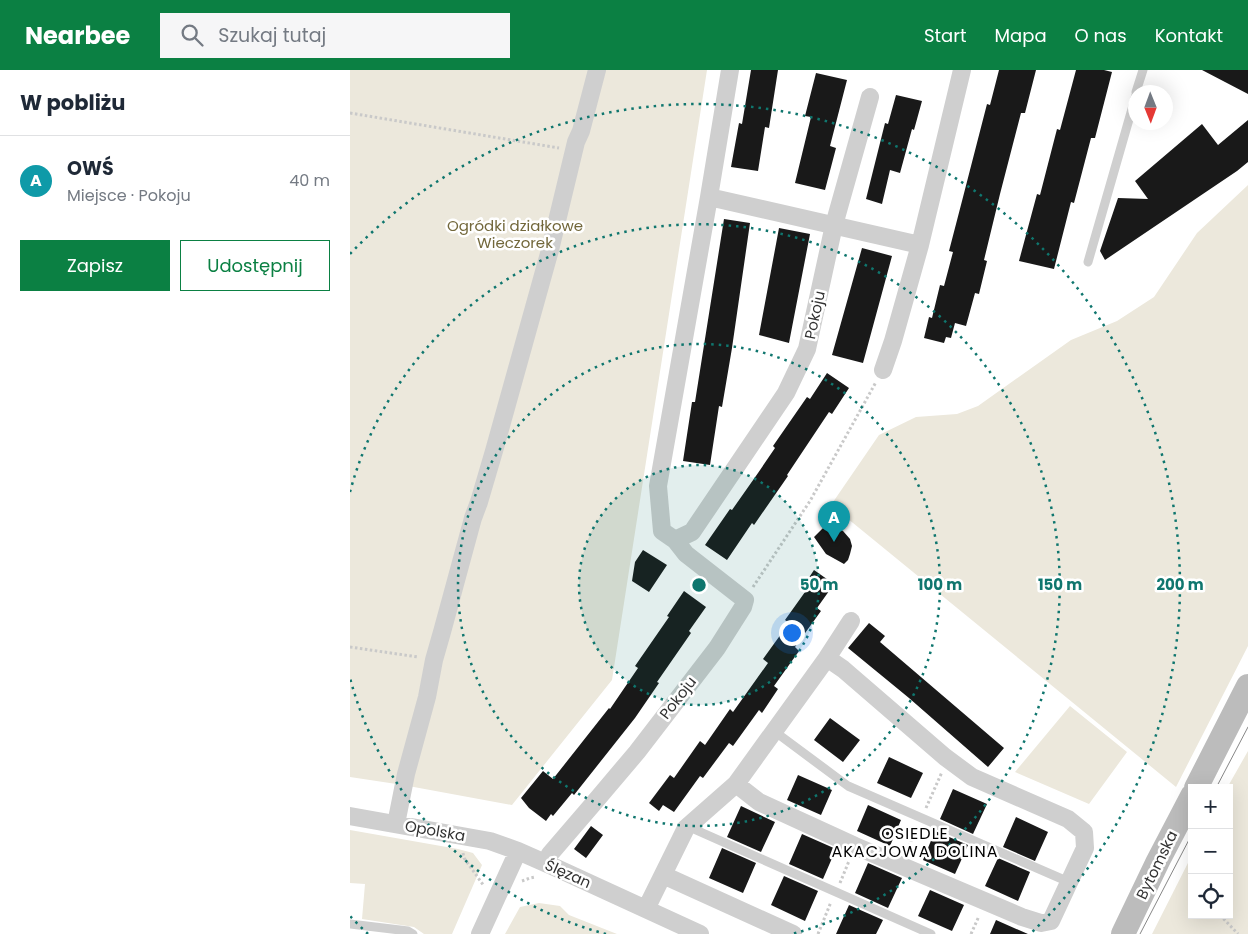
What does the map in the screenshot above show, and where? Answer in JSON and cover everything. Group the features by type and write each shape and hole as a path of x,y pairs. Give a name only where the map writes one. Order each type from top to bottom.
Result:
{"main road":[{"path":"1198,784 1248,686"},
{"name":"Bytomska","path":"1123,934 1188,804"}],"street":[{"path":"396,824 406,774 428,697 434,660 472,518 479,502 550,250 574,150 597,70"},
{"path":"730,70 658,486 662,530 675,540 686,554 745,600"},
{"path":"883,370 920,245 962,70"},
{"name":"Pokoju","path":"675,540 692,532 786,393 808,349 834,226 870,97"},
{"path":"709,197 920,245"},
{"name":"Pokoju","path":"542,870 550,854 594,804 717,648 745,600"},
{"path":"646,909 686,828 736,784 852,621"},
{"path":"736,784 759,802 855,846 1022,917 1041,923 1051,921 1085,848 1084,832 1068,819 972,777 945,757 843,669 827,658"},
{"name":"Opolska","path":"350,816 490,841 518,852"},
{"path":"480,934 518,852"},
{"name":"Ślęzan","path":"518,852 542,870 646,909 700,934"},
{"path":"663,876 793,934"}],"lane":[{"path":"1138,85 1142,70"},
{"path":"1088,262 1128,122"},
{"path":"774,731 848,786 1069,882"},
{"path":"690,825 704,834 931,934"},
{"path":"350,924 408,930 413,934"}],"path":[{"path":"350,113 574,150"},
{"path":"745,600 810,501 883,370"},
{"path":"350,647 434,660"},
{"path":"460,847 464,858 484,886"},
{"path":"519,883 542,870"},
{"path":"1224,919 1238,934"}],"green space":[{"name":"Ogródki działkowe Wieczorek","path":"350,70 707,70 612,680 512,805 350,777"},
{"path":"1248,185 1248,646 1176,787 831,505 879,435 916,417 957,414 978,406 1071,340 1117,321 1154,297 1197,233"},
{"path":"1070,706 1127,752 1089,804 1015,772"},
{"path":"1248,751 1248,934 1152,934 1188,863 1188,919 1233,919 1233,784 1229,784"},
{"path":"350,830 473,853 482,865 452,934 424,934 414,927 362,919 365,884 350,883"},
{"path":"539,903 560,906 569,915 617,934 505,934 520,907"}],"building":[{"path":"751,70 778,70 769,128 765,127 758,171 731,167 739,123 742,124"},
{"path":"999,70 1036,70 1025,113 1021,113 1000,194 984,260 987,261 979,294 975,293 966,326 955,323 951,338 946,337 944,343 924,338 929,317 932,318 940,285 944,286 953,252 949,251 987,104 990,105"},
{"path":"1076,70 1104,70 1112,72 1095,138 1091,138 1074,203 1071,202 1054,269 1019,261 1037,194 1040,195 1057,129 1060,130"},
{"path":"1202,70 1248,70 1248,94"},
{"path":"816,73 847,80 830,146 836,148 825,190 795,183 811,117 805,116"},
{"path":"896,95 922,101 900,173 890,170 882,204 866,199 885,123 888,124"},
{"path":"1248,120 1248,162 1105,260 1100,251 1118,198 1148,199 1135,181 1202,124 1218,145"},
{"path":"724,219 750,223 732,348 722,407 719,406 710,465 683,461 692,402 695,402"},
{"path":"779,228 810,234 789,343 759,335"},
{"path":"862,248 892,256 863,363 832,355"},
{"path":"827,373 849,388 832,414 829,412 788,476 754,525 752,523 727,560 705,545 758,473 775,448 773,446 807,397 810,399"},
{"path":"834,525 843,531 850,539 852,546 848,560 844,564 826,554 814,537 824,527"},
{"path":"643,550 667,565 649,592 632,581 635,562"},
{"path":"814,570 834,584 817,608 821,611 795,647 799,651 774,686 778,689 762,713 759,710 733,746 729,743 703,778 700,776 674,812 663,805 659,811 649,803 670,775 674,778 700,741 705,745 730,709 733,712 768,663 763,659 789,623 785,620 810,585 806,582"},
{"path":"684,591 706,607 689,631 691,633 635,718 574,795 572,793 553,816 551,814 546,821 529,808 521,798 543,771 553,779 610,709 638,668 635,666 669,617 667,616"},
{"path":"869,623 885,636 880,642 1004,748 988,767 848,648"},
{"path":"830,718 860,740 843,762 814,740"},
{"path":"889,757 923,773 911,798 877,783"},
{"path":"798,775 832,790 821,815 787,800"},
{"path":"953,789 987,804 973,834 940,819"},
{"path":"868,805 901,820 890,846 857,831"},
{"path":"741,806 775,822 761,852 727,837"},
{"path":"1016,817 1048,832 1035,861 1003,847"},
{"path":"591,826 603,835 586,858 574,849"},
{"path":"935,831 968,845 955,874 923,860"},
{"path":"802,834 836,849 823,879 789,864"},
{"path":"722,848 756,863 743,893 709,878"},
{"path":"998,858 1030,872 1018,901 985,886"},
{"path":"868,863 902,878 888,908 855,893"},
{"path":"784,876 818,891 805,921 771,905"},
{"path":"930,890 964,905 952,931 918,916"},
{"path":"849,905 883,920 876,934 836,934"},
{"path":"996,920 1028,934 990,934"}],"tram line":[{"path":"1218,784 1248,727"},
{"path":"1140,934 1188,842"}],"place":[{"name":"OWŚ","path":"834,542"}],"district":[{"name":"OSIEDLE AKACJOWA DOLINA","path":"915,842"}]}
